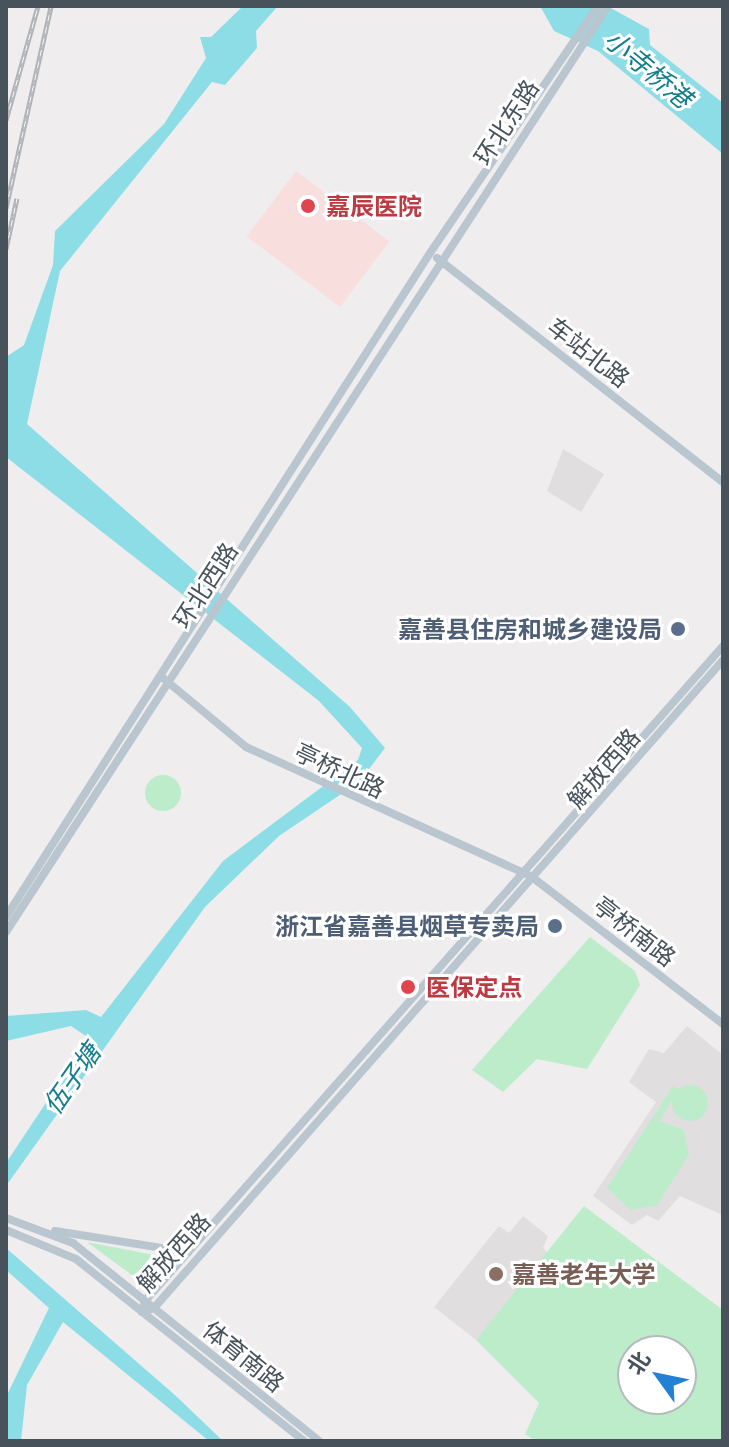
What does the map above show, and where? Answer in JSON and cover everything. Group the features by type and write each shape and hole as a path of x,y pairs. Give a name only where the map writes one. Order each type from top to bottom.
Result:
{"street":[{"name":"环北东路","path":"440,261 598,6"},
{"name":"环北东路","path":"430,253 568,57 608,6"},
{"name":"车站北路","path":"430,253 723,482"},
{"name":"环北西路","path":"225,583 430,253"},
{"name":"环北西路","path":"6,917 440,261"},
{"name":"解放西路","path":"142,1312 145,1301 723,646"},
{"name":"解放西路","path":"142,1312 154,1308 723,660"},
{"name":"环北西路","path":"6,932 163,678"},
{"name":"亭桥北路","path":"163,678 246,747 351,798 521,873"},
{"name":"亭桥南路","path":"521,873 532,877 723,1024"},
{"path":"6,1218 41,1229 188,1252"},
{"name":"体育南路","path":"41,1229 73,1243 319,1441"},
{"name":"体育南路","path":"6,1230 76,1259 304,1441"}],"shaded area":[{"name":"嘉辰医院","path":"296,171 389,241 340,307 247,236"},
{"path":"563,449 604,474 581,512 547,491"},
{"path":"687,1026 723,1055 723,1215 680,1196 658,1221 647,1215 632,1225 593,1196 656,1102 629,1082 649,1049 664,1053"},
{"name":"嘉善老年大学","path":"523,1216 548,1236 543,1248 549,1254 476,1340 434,1307 499,1226 509,1233"}],"green space":[{"path":"163,775 176,780 181,793 176,806 163,811 150,806 145,793 150,780"},
{"path":"590,937 635,971 640,985 587,1069 537,1059 503,1092 472,1070"},
{"path":"690,1085 703,1090 708,1103 703,1116 690,1121 677,1116 672,1103 677,1090"},
{"path":"673,1086 679,1090 659,1121 684,1130 689,1155 657,1205 631,1210 607,1188"},
{"path":"584,1206 723,1310 723,1441 536,1441 525,1434 539,1403 476,1340"},
{"path":"87,1242 165,1257 168,1263 144,1284"}],"water":[{"name":"伍子塘","path":"243,6 278,6 256,31 257,48 225,85 212,82 60,271 27,424 350,707 385,748 359,782 279,836 205,907 6,1186 6,1163 89,1038 71,1026 6,1041 6,1016 86,1010 101,1017 223,861 358,760 362,748 319,701 6,457 6,357 24,345 53,265 55,231 164,124 206,58 200,37 211,37"},
{"name":"小寺桥港","path":"540,6 607,6 649,29 650,45 723,103 723,154 598,51 554,31"},
{"path":"6,1248 223,1441 209,1441 63,1322 27,1385 21,1441 6,1441 7,1395 49,1308 6,1270"}],"railway":[{"path":"6,120 38,6"},
{"path":"6,208 51,6"},
{"path":"6,249 17,198"}],"place":[{"name":"嘉辰医院","path":"308,206"},
{"name":"嘉善县住房和城乡建设局","path":"678,629"},
{"name":"浙江省嘉善县烟草专卖局","path":"555,926"},
{"name":"医保定点","path":"408,987"},
{"name":"嘉善老年大学","path":"496,1274"}]}
